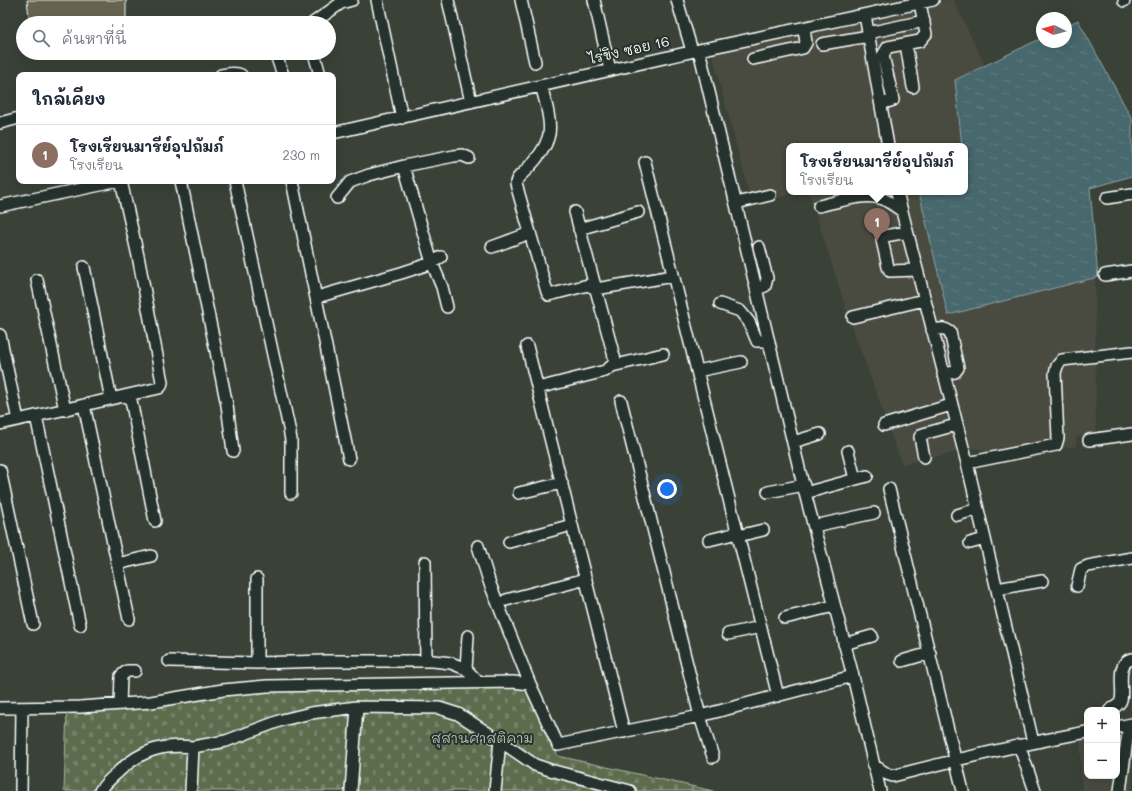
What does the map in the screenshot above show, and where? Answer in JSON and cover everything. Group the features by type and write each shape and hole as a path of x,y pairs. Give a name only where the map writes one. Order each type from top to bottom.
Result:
{"street":[{"path":"323,16 341,3 352,0"},
{"path":"377,0 402,118"},
{"path":"448,0 471,102"},
{"path":"521,0 535,62"},
{"path":"594,0 610,70"},
{"path":"679,0 696,50 736,203 804,489 853,676 880,791"},
{"name":"ไร่ขิง ซอย 16","path":"336,132 696,50 933,0"},
{"path":"881,104 893,100 882,55 888,47 920,41 926,34 920,3"},
{"path":"865,15 888,143"},
{"path":"822,44 924,21"},
{"path":"753,59 803,48 806,43 804,28"},
{"path":"906,44 913,87"},
{"path":"277,60 282,72"},
{"path":"316,60 319,72"},
{"path":"541,86 547,108 549,137 540,153 516,181 549,295 588,285 596,289 673,276"},
{"path":"0,123 16,119"},
{"path":"337,198 350,182 369,175 454,156 462,155 469,158"},
{"path":"645,162 778,696"},
{"path":"404,166 437,260 447,308"},
{"path":"0,206 106,184"},
{"path":"0,424 130,395 159,388 161,386 162,382 138,256 121,184"},
{"path":"182,184 227,405 233,451"},
{"path":"236,184 289,428 291,493"},
{"path":"293,184 349,459"},
{"path":"1107,198 1132,194"},
{"path":"736,203 770,195"},
{"path":"898,195 967,463 1033,742"},
{"path":"819,206 859,198 878,197 886,200 902,211"},
{"path":"575,212 615,360 612,366"},
{"path":"580,229 638,212"},
{"path":"907,232 885,236 883,238 882,240 888,267 890,270 894,271 917,270"},
{"path":"492,247 530,233"},
{"path":"757,289 765,286 767,278 759,247"},
{"path":"317,297 401,273 437,260"},
{"path":"84,267 111,399"},
{"path":"1105,275 1132,271"},
{"path":"37,280 65,410"},
{"path":"853,317 924,300"},
{"path":"720,304 740,311 749,322 757,341 769,342"},
{"path":"932,330 941,328 950,332 958,368 955,372 943,374"},
{"path":"0,335 18,420"},
{"path":"527,346 624,732"},
{"path":"967,463 1056,445 1058,438 1055,373 1057,366 1062,360 1132,352"},
{"path":"538,388 605,370 612,366 663,354"},
{"path":"697,372 741,362"},
{"path":"130,395 155,521"},
{"path":"621,401 700,716 712,758"},
{"path":"84,405 129,619"},
{"path":"884,425 951,405"},
{"path":"36,416 80,625"},
{"path":"924,457 920,437 923,434 956,425"},
{"path":"793,442 820,434"},
{"path":"1089,440 1132,434"},
{"path":"848,451 855,479"},
{"path":"0,470 33,624"},
{"path":"768,492 804,489 867,476"},
{"path":"519,493 562,483"},
{"path":"889,489 964,791"},
{"path":"957,515 978,509"},
{"path":"814,526 874,513"},
{"path":"509,542 572,525"},
{"path":"709,540 763,530"},
{"path":"970,542 985,539"},
{"path":"478,546 490,584 530,684 558,745 700,716 853,676"},
{"path":"117,564 150,556"},
{"path":"1077,586 1081,569 1088,566 1132,558"},
{"path":"425,562 426,661"},
{"path":"257,579 257,663"},
{"path":"506,600 586,579"},
{"path":"997,589 1042,582"},
{"path":"785,618 834,606"},
{"path":"728,634 761,627"},
{"path":"466,669 468,636"},
{"path":"844,644 872,636"},
{"path":"902,661 930,652"},
{"path":"1115,707 1122,700 1121,679 1124,666 1128,660 1132,659"},
{"path":"169,661 257,663 426,661 452,663 466,669 480,683"},
{"path":"120,704 121,676 127,671 135,671"},
{"path":"0,708 80,707 151,702 223,690 267,686 513,682 530,684"},
{"path":"351,791 357,707"},
{"path":"100,791 113,776 131,760 146,751 176,745 193,747 226,741 282,720 311,713 357,707 439,708 458,714 535,765 630,791"},
{"path":"21,791 22,708"},
{"path":"1120,726 1130,724 1129,750 1120,791"},
{"path":"873,765 893,776 956,759 1084,733"},
{"path":"495,791 500,741"},
{"path":"1019,745 1035,791"},
{"path":"190,791 193,747"}],"shaded area":[{"path":"953,0 985,65 955,80 962,143 786,143 786,195 790,195 752,204 712,53 865,15"},
{"path":"810,195 920,195 948,315 1095,278 1096,433 1076,437 1076,446 987,461 985,451 976,448 902,464 849,318"},
{"path":"1132,730 1132,791 1082,791 1080,739 1084,738 1084,779 1120,779 1120,732"}],"green space":[{"name":"สุสานศาสติคาม","path":"518,685 529,690 558,756 713,791 64,791 67,710 245,689"}],"water":[{"path":"1078,20 1132,119 1132,176 1090,188 1098,277 948,315 920,195 968,195 968,143 962,143 955,80 1036,41 1036,48 1072,48 1072,23"}],"building":[{"path":"27,0 126,0 126,16 29,16"}],"place":[{"name":"โรงเรียนมารีย์อุปถัมภ์","path":"877,241"}]}
